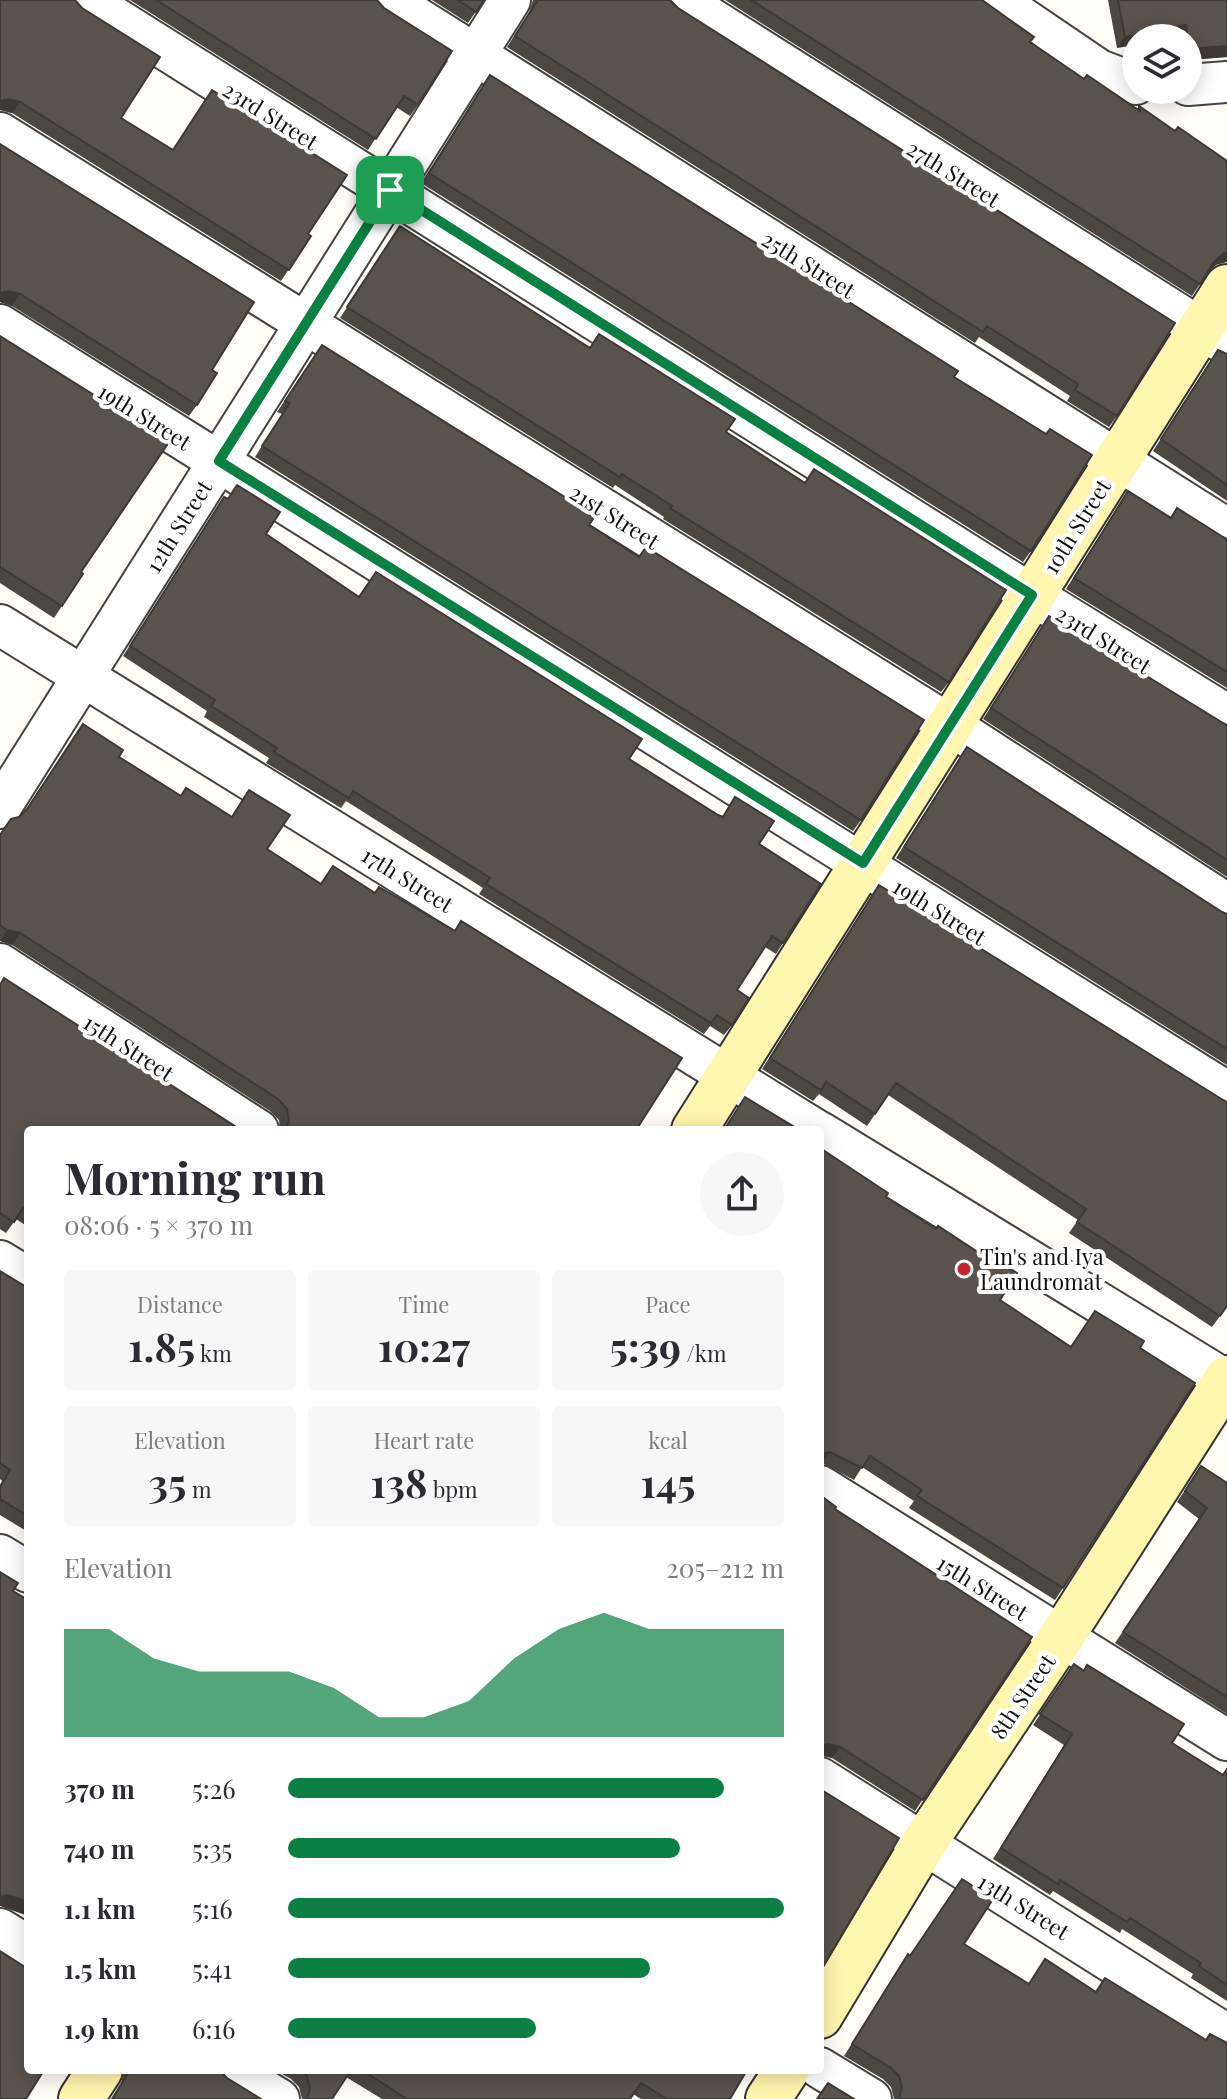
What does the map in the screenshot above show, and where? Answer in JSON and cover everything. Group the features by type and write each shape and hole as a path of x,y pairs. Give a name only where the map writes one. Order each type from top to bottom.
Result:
{"street":[{"name":"23rd Street","path":"87,0 1227,715"},
{"name":"25th Street","path":"389,0 1227,529"},
{"name":"12th Street","path":"0,808 510,0"},
{"name":"27th Street","path":"682,0 1213,337"},
{"path":"996,0 1099,70 1122,79"},
{"path":"1202,84 1227,82"},
{"name":"21st Street","path":"0,133 950,725 1227,904"},
{"name":"10th Street","path":"697,1126 1118,459 1213,337 1227,287"},
{"name":"19th Street","path":"0,325 1227,1092"},
{"name":"17th Street","path":"0,625 810,1126"},
{"name":"15th Street","path":"0,964 252,1126"},
{"name":"17th Street","path":"824,1135 1227,1380"},
{"path":"0,1261 24,1276"},
{"name":"8th Street","path":"824,2009 924,1843 1227,1380"},
{"name":"15th Street","path":"824,1488 1227,1740"},
{"path":"0,1555 24,1570"},
{"name":"13th Street","path":"824,1780 1227,2035"},
{"path":"0,1929 24,1944"},
{"path":"824,2070 871,2099"},
{"path":"81,2099 97,2074"},
{"path":"238,2074 279,2099"},
{"path":"768,2099 784,2074"}],"building":[{"path":"0,0 75,0 82,8 160,57 121,118 173,150 212,90 347,175 308,234 311,236 289,270 20,102 0,101"},
{"path":"156,0 377,0 384,8 452,51 418,105 404,96 376,139"},
{"path":"458,0 484,0 476,12"},
{"path":"538,0 670,0 678,8 1175,323 1117,416 1075,390 1078,384 987,326 983,332 515,36"},
{"path":"751,0 982,0 1034,37 1030,42 1084,79 1087,75 1122,99 1122,104 1130,104 1140,111 1139,106 1175,131 1178,127 1227,161 1227,253 1214,262 1200,284"},
{"path":"1118,0 1227,0 1227,46 1202,48 1202,24 1123,24"},
{"path":"490,75 958,371 954,377 1046,434 1050,429 1092,455 1031,551 429,173"},
{"path":"0,144 254,302 212,370 217,373 197,405 20,294 0,293"},
{"path":"400,226 590,348 599,334 735,419 726,432 805,483 814,469 1006,590 949,682 670,508 672,506 622,474 620,477 347,307"},
{"path":"0,336 169,442 81,572 83,574 62,606 0,567"},
{"path":"322,345 595,516 589,525 639,557 646,547 924,720 861,820 262,446 290,403 285,401"},
{"path":"1218,350 1227,354 1227,485 1161,439"},
{"path":"237,485 280,512 266,534 359,597 376,572 642,739 629,759 718,815 723,817 735,797 774,821 759,844 821,884 783,943 772,936 737,990 749,998 732,1025 717,1015 711,1023 486,884 490,878 353,791 349,798 274,752 277,748 211,706 215,700 130,646 224,497 228,499"},
{"path":"1128,491 1171,518 1177,508 1227,539 1227,672 1074,578"},
{"path":"1049,616 1227,725 1227,860 991,708"},
{"path":"83,724 123,750 119,757 181,796 186,788 232,817 249,790 290,815 267,849 321,884 333,866 375,893 379,887 455,931 461,921 682,1058 639,1126 287,1126 287,1109 278,1099 20,933 0,925 0,835 11,819 19,817"},
{"path":"967,747 1227,914 1227,1049 904,847"},
{"path":"879,885 1227,1102 1227,1306 1220,1316 1077,1222 1086,1209 896,1083 875,1114 826,1082 821,1090 770,1058"},
{"path":"4,978 235,1126 24,1126 24,1209 14,1222 0,1213 0,985"},
{"path":"745,1097 793,1126 727,1126"},
{"path":"824,1151 888,1193 886,1197 936,1229 938,1226 990,1260 992,1257 1017,1273 1000,1300 1071,1347 1095,1311 1144,1341 1140,1348 1195,1383 1063,1588 917,1496 922,1490 870,1456 862,1468 830,1452 824,1453"},
{"path":"0,1271 24,1286 24,1514 0,1499 0,1487 10,1470 0,1463"},
{"path":"1201,1466 1227,1483 1227,1697 1123,1632 1207,1508 1185,1491"},
{"path":"824,1498 835,1509 1032,1637 923,1800 840,1747 824,1745"},
{"path":"0,1572 18,1583 13,1591 24,1598 24,1901 8,1895 0,1897"},
{"path":"1074,1664 1084,1671 1087,1665 1184,1724 1172,1743 1223,1775 1227,1769 1227,1985 1199,1966 1201,1963 1130,1918 1127,1922 1001,1848 1072,1734 1040,1714"},
{"path":"824,1791 899,1838 824,1965"},
{"path":"962,1879 993,1899 964,1944 1029,1984 1045,1959 1096,1992 1105,1978 1206,2040 1210,2034 1227,2043 1227,2099 899,2099 902,2087 899,2076 852,2044 908,1954 910,1956"},
{"path":"0,1951 24,1966 24,2074 42,2074 26,2099 0,2099"},
{"path":"128,2074 223,2074 261,2099 112,2099"},
{"path":"305,2074 348,2074 332,2099 307,2099 310,2089"},
{"path":"368,2074 745,2074 730,2099 667,2099 641,2083 630,2099 407,2099"},
{"path":"828,2083 854,2099 817,2099"}],"place":[{"name":"Tin's and Iya Laundromat","path":"964,1269"}],"route":[{"path":"390,190 1032,595 863,863 219,461 390,190"}]}
